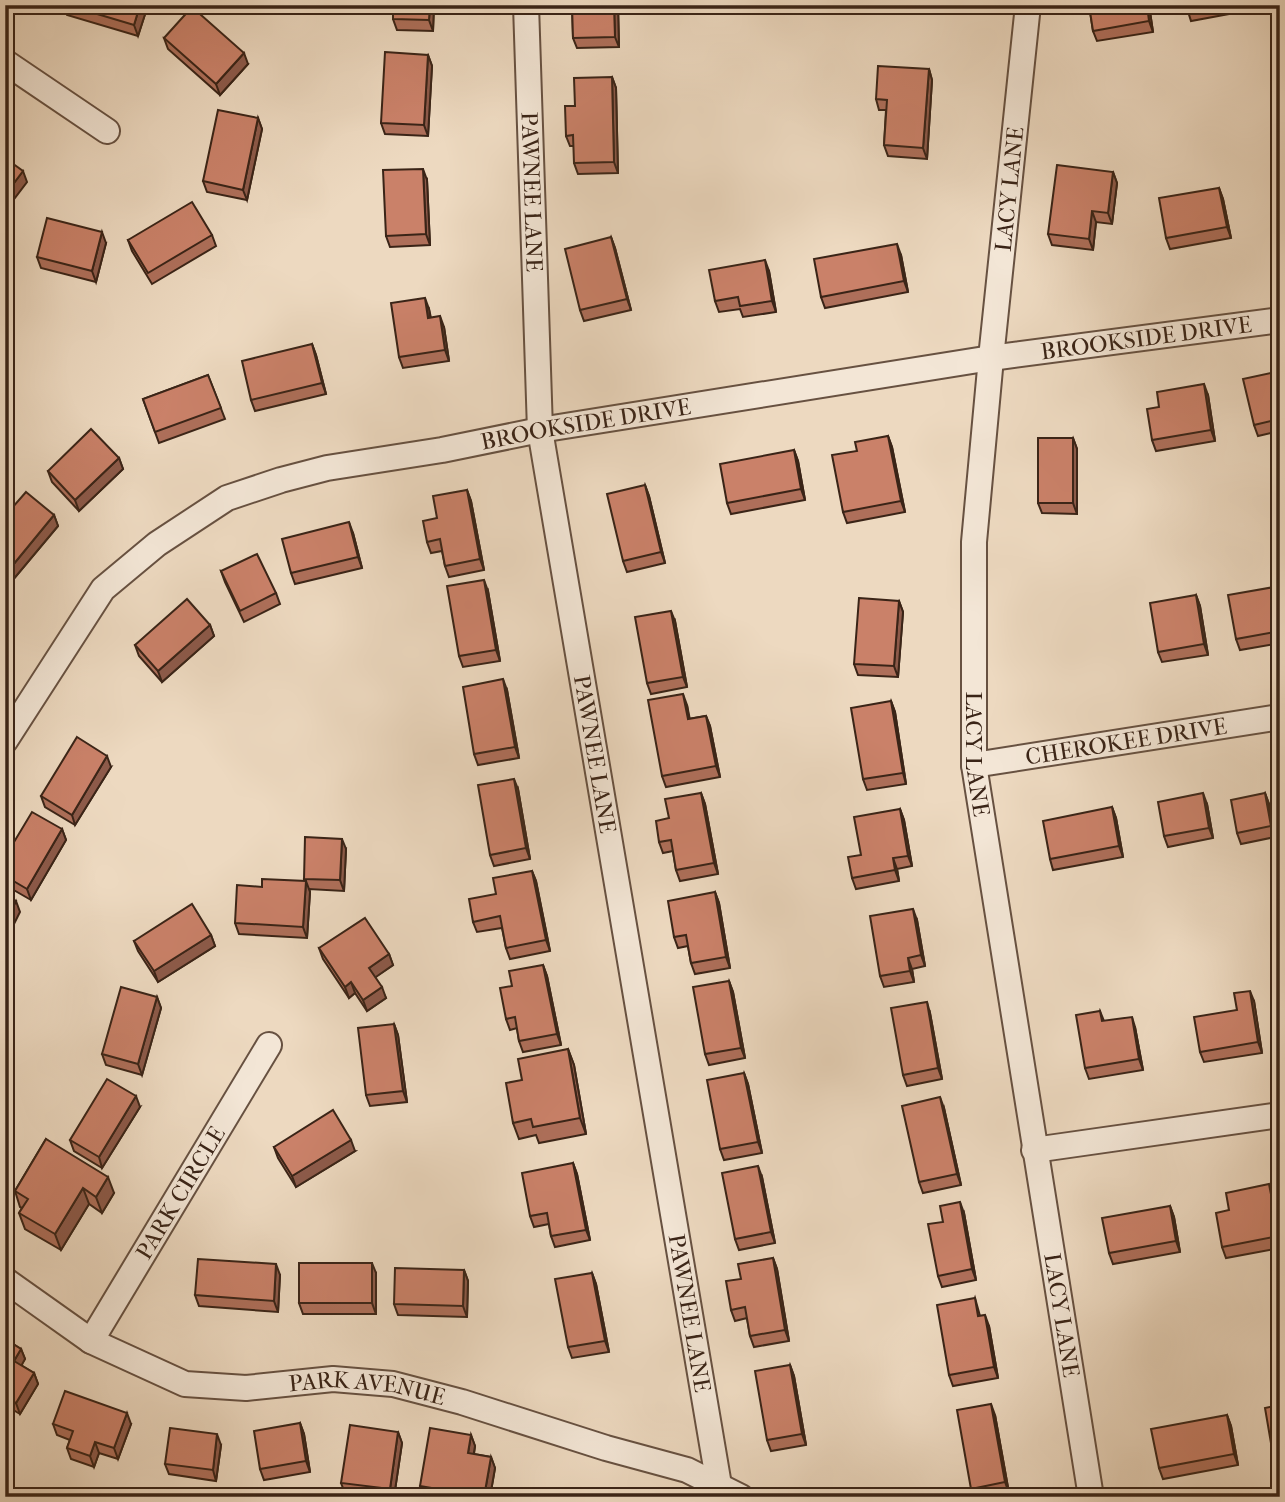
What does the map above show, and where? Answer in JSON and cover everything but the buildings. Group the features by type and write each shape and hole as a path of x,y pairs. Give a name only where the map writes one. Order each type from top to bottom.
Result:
{"street":[{"name":"PAWNEE LANE","path":"526,5 540,430 720,1491"},
{"name":"LACY LANE","path":"1028,5 974,542 974,765 1091,1497"},
{"path":"5,62 107,131"},
{"name":"BROOKSIDE DRIVE","path":"5,741 103,589 157,544 227,498 281,480 327,467 442,450 540,430 991,358 1280,320"},
{"name":"CHEROKEE DRIVE","path":"974,765 1280,717"},
{"name":"PARK CIRCLE","path":"91,1341 269,1045"},
{"path":"1034,1150 1280,1115"},
{"name":"PARK AVENUE","path":"5,1280 91,1341 185,1384 246,1388 333,1380 393,1384 463,1402 606,1448 687,1470 720,1491 741,1497"}]}
